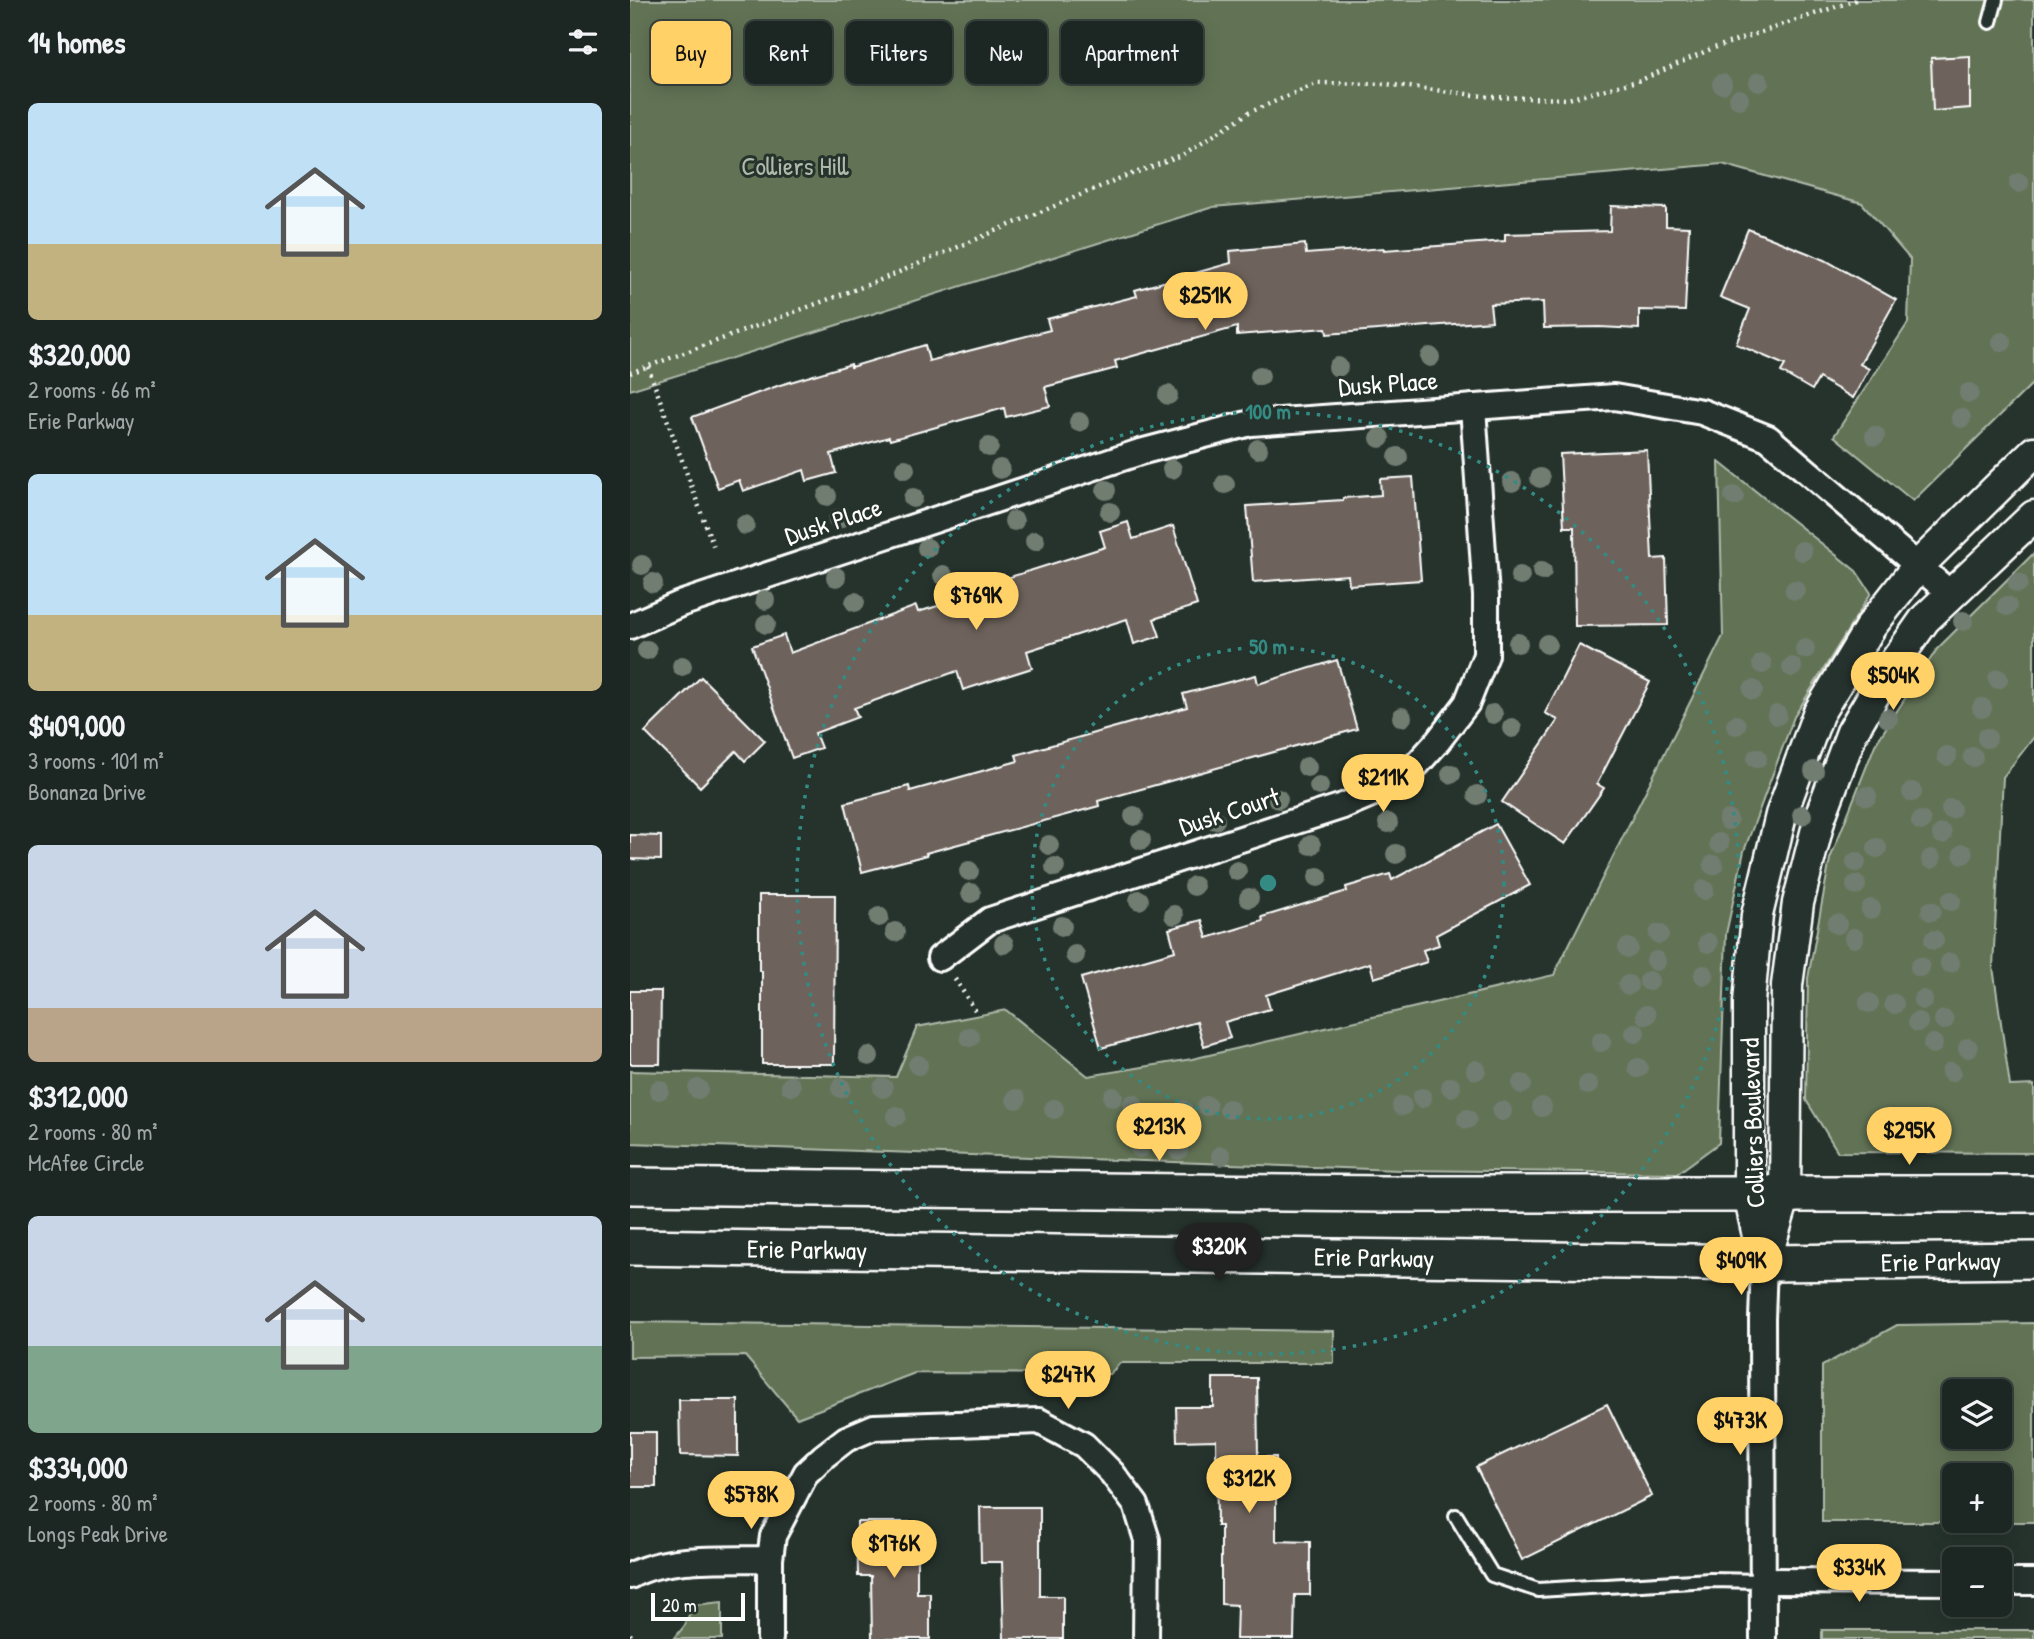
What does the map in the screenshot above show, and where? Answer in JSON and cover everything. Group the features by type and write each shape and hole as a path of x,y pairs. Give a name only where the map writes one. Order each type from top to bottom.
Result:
{"main road":[{"path":"630,1186 1384,1194 2034,1194"},
{"name":"Erie Parkway","path":"630,1247 1765,1263 2034,1260"}],"street":[{"name":"Dusk Place","path":"630,626 680,604 1140,452 1251,423 1614,397 1702,412 1768,438 1951,594"},
{"name":"Dusk Court","path":"940,958 990,920 1343,806 1402,781 1467,703 1486,655 1486,596 1473,407"},
{"name":"Colliers Boulevard","path":"1765,1263 1749,1195 1749,1002 1757,915 1781,815 1818,714 1871,626 1917,567 2034,452"},
{"name":"Colliers Boulevard","path":"1765,1263 1785,1195 1787,985 1798,902 1820,817 1852,732 1885,676 1925,619 2034,516"},
{"path":"1763,1639 1762,1319 1765,1263"},
{"path":"770,1639 770,1559 773,1536 806,1473 846,1439 874,1427 1039,1421 1084,1446 1112,1473 1136,1505 1147,1540 1146,1639"},
{"path":"630,1576 669,1562 770,1559"},
{"path":"1763,1581 1942,1582"},
{"path":"2012,1582 2034,1582"}],"lane":[{"path":"1990,22 1996,0"},
{"path":"1456,1516 1492,1575 1538,1590 1710,1580 1763,1581"}],"path":[{"path":"630,373 878,281 1118,179 1182,156 1248,113 1318,83 1386,84 1491,97 1567,99 1641,80 1712,49 1856,0"},
{"path":"648,368 714,548"},
{"path":"969,1000 975,1010"},
{"path":"630,1634 633,1639"}],"green space":[{"name":"Colliers Hill","path":"630,0 2034,0 2034,382 1913,501 1834,436 1908,323 1910,259 1862,203 1722,164 1213,207 630,390"},
{"path":"1719,462 1856,571 1871,593 1794,717 1744,851 1726,934 1719,1143 1678,1173 1399,1170 630,1143 630,1071 896,1077 917,1027 1006,1010 1088,1076 1192,1059 1554,975 1723,636"},
{"path":"2034,553 2034,737 2003,777 1993,967 2010,1086 2034,1085 2034,1153 1838,1152 1806,1100 1808,978 1830,859 1875,745 1937,649"},
{"path":"630,1322 1334,1331 1334,1363 1120,1363 1110,1374 915,1373 797,1418 745,1356 630,1357"},
{"path":"2034,1323 2034,1522 2012,1522 2012,1463 1942,1463 1942,1522 1822,1522 1822,1366 1897,1325"},
{"path":"722,1602 722,1639 674,1639 685,1625 693,1605"},
{"path":"1822,1630 2034,1630 2034,1639 1822,1639"}],"building":[{"path":"1970,56 1970,108 1933,111 1931,58"},
{"path":"1611,206 1666,208 1666,226 1689,227 1685,311 1639,310 1639,329 1544,328 1543,302 1490,304 1492,321 1327,334 1326,328 1237,335 1237,327 1115,361 1117,368 1045,387 1050,406 1006,417 1004,408 890,440 889,437 831,454 836,473 807,481 804,470 743,491 739,480 718,488 692,417 780,385 925,345 929,361 1050,330 1047,319 1137,296 1135,290 1231,263 1230,251 1305,244 1306,254 1384,250 1505,241 1505,234 1610,231"},
{"path":"1748,229 1825,260 1896,300 1860,364 1869,369 1853,398 1819,378 1812,390 1781,372 1785,365 1736,344 1750,309 1720,297"},
{"path":"1647,450 1652,559 1666,558 1668,625 1575,626 1574,527 1564,527 1560,454"},
{"path":"1413,477 1421,580 1349,585 1348,575 1253,582 1247,506 1381,495 1380,479"},
{"path":"1128,522 1133,539 1173,526 1197,605 1154,619 1160,636 1134,644 1127,619 1027,651 1032,668 963,690 957,671 854,708 858,717 815,733 821,748 792,758 752,646 784,635 790,653 916,606 918,612 964,598 961,588 1003,575 1004,579 1105,547 1100,531"},
{"path":"1579,645 1650,682 1597,784 1604,788 1565,844 1502,802 1558,720 1545,713"},
{"path":"1337,660 1357,729 1098,801 1099,806 862,872 845,803 909,786 910,791 1018,761 1016,755 1187,707 1183,694 1256,675 1258,684"},
{"path":"701,677 765,741 745,761 736,751 700,787 645,732"},
{"path":"1496,824 1530,885 1436,935 1439,945 1423,950 1427,962 1374,978 1370,963 1266,995 1270,1009 1225,1022 1230,1038 1204,1046 1197,1022 1101,1048 1081,978 1175,951 1169,929 1202,920 1207,938 1263,921 1262,917 1347,891 1346,887 1390,874 1392,880"},
{"path":"630,835 661,836 661,860 630,859"},
{"path":"759,895 835,895 834,1064 762,1064"},
{"path":"630,991 661,991 660,1064 630,1064"},
{"path":"1213,1378 1257,1378 1258,1457 1276,1457 1276,1541 1310,1542 1310,1595 1295,1595 1294,1639 1236,1639 1237,1605 1221,1604 1221,1526 1217,1526 1216,1440 1177,1441 1176,1407 1213,1407"},
{"path":"679,1400 738,1400 738,1456 680,1455"},
{"path":"1607,1404 1652,1496 1522,1560 1476,1467"},
{"path":"630,1432 656,1432 656,1487 630,1487"},
{"path":"980,1507 1040,1507 1040,1596 1063,1596 1063,1639 1004,1639 1002,1562 981,1562"},
{"path":"857,1522 917,1522 917,1593 930,1593 930,1639 872,1639 871,1576 858,1576"}]}
